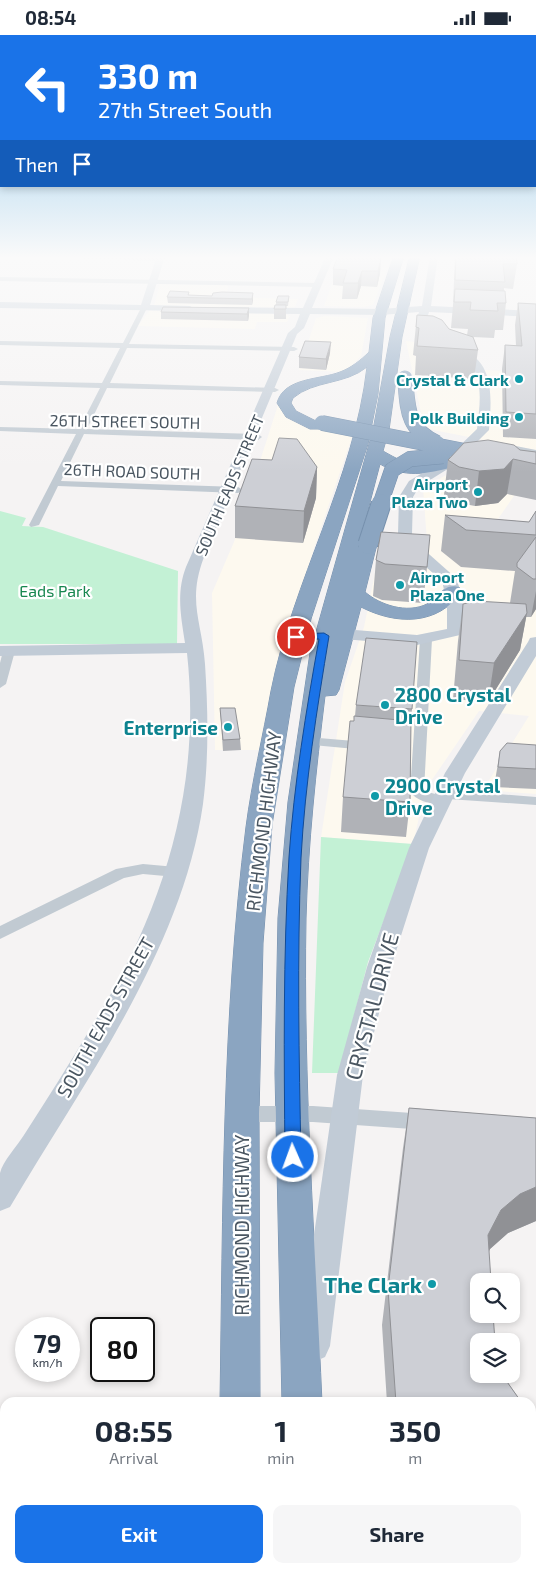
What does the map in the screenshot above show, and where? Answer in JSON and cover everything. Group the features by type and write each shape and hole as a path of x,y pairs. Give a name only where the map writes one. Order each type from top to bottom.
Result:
{"highway":[{"name":"RICHMOND HIGHWAY","path":"321,636 350,476 367,417 374,354 386,328"},
{"path":"390,328 384,355 398,373 412,425 420,435 441,444 488,451"},
{"name":"RICHMOND HIGHWAY","path":"240,1397 242,1114 249,934 259,825 274,730 321,636 398,373 395,328"},
{"path":"374,354 364,364 350,373 299,388 286,396 284,403 288,411 318,424 488,451"},
{"path":"318,424 300,412 295,406 295,398 305,391 316,389 352,392 367,417"},
{"path":"308,733 327,694 321,636 354,593 388,475 394,467 410,459 488,451"},
{"path":"376,452 387,463 402,467 424,469 453,464"},
{"path":"354,593 372,606 406,613 426,610 439,605 447,599 452,591"},
{"name":"RICHMOND HIGHWAY","path":"303,1397 292,1113 292,918 296,847 308,733"}],"street":[{"path":"34,525 134,328"},
{"name":"SOUTH EADS STREET","path":"0,1198 122,993 154,931 176,872 190,820 197,777 199,742 194,648 199,594 213,537 254,437 271,389 285,373 290,349 301,333 299,328"},
{"path":"422,328 425,333"},
{"path":"0,343 290,349"},
{"path":"441,343 468,356 480,369 484,393 484,429 488,451"},
{"path":"0,383 271,389"},
{"name":"26TH STREET SOUTH","path":"0,429 235,439 254,437"},
{"name":"26TH STREET SOUTH","path":"0,433 80,433"},
{"path":"488,451 536,464"},
{"path":"455,630 451,583 446,575 412,546 404,527 407,493 420,479 488,451 536,453"},
{"name":"26TH ROAD SOUTH","path":"55,483 233,490"},
{"path":"321,636 426,639 455,630 486,630"},
{"name":"CRYSTAL DRIVE","path":"304,1397 346,1116 350,1075 379,967 415,857 443,797 531,637"},
{"path":"426,639 414,750 416,792 422,797 536,801"},
{"path":"0,684 4,651 194,648"},
{"path":"308,733 381,747"},
{"path":"0,933 121,873 143,869 176,872"},
{"path":"242,1114 292,1113 440,1123"}],"shaded area":[{"path":"207,328 255,328 255,329"},
{"path":"313,328 366,328 361,356 345,372 299,370"},
{"path":"406,341 446,346 482,370 536,372 536,450 428,429 422,418"},
{"path":"278,405 286,416 305,426 352,437 314,548 273,690 262,750 215,750 212,593 234,542"},
{"path":"459,468 525,480 473,555 536,559 536,794 483,790 529,716 479,711 425,790 413,844 321,837 345,682 364,627 380,549 427,541 423,488"}],"green space":[{"name":"Eads Park","path":"0,511 26,518 22,526 43,527 178,571 177,644 0,644"},
{"path":"321,837 413,844 368,962 339,1073 312,1073"}],"building":[{"path":"419,328 448,328 473,337 478,350 417,346"},
{"path":"520,328 536,328 536,414 506,412 505,345 522,346"},
{"path":"305,341 331,342 326,359 299,357"},
{"path":"279,438 297,439 317,467 304,511 235,506 252,459 272,460"},
{"path":"488,440 514,445 520,450 536,452 536,464 513,459 504,469 479,471 459,467 448,460 464,443"},
{"path":"536,511 536,535 466,530 445,515 529,522"},
{"path":"381,532 430,535 427,567 385,564 376,560"},
{"path":"536,537 536,579 533,579 517,567 517,563"},
{"path":"476,601 526,604 527,613 494,663 459,660 463,604"},
{"path":"366,638 417,642 412,709 356,705"},
{"path":"220,708 235,708 240,739 223,740"},
{"path":"354,716 411,721 410,802 343,797 350,721 354,721"},
{"path":"507,743 536,745 536,769 498,767 500,751"},
{"name":"The Clark","path":"409,1108 536,1118 536,1187 520,1194 501,1210 488,1235 490,1273 470,1273 470,1323 494,1323 494,1333 470,1333 470,1383 508,1383 518,1397 396,1397 388,1289"}],"place":[{"name":"Crystal & Clark","path":"519,379"},
{"name":"Polk Building","path":"519,417"},
{"name":"Airport Plaza Two","path":"478,492"},
{"name":"Airport Plaza One","path":"400,585"},
{"name":"2800 Crystal Drive","path":"385,705"},
{"name":"Enterprise","path":"228,727"},
{"name":"2900 Crystal Drive","path":"375,796"},
{"name":"The Clark","path":"432,1284"}],"route":[{"path":"293,1157 291,1073 292,918 300,802 309,725 324,636 296,637"}]}
